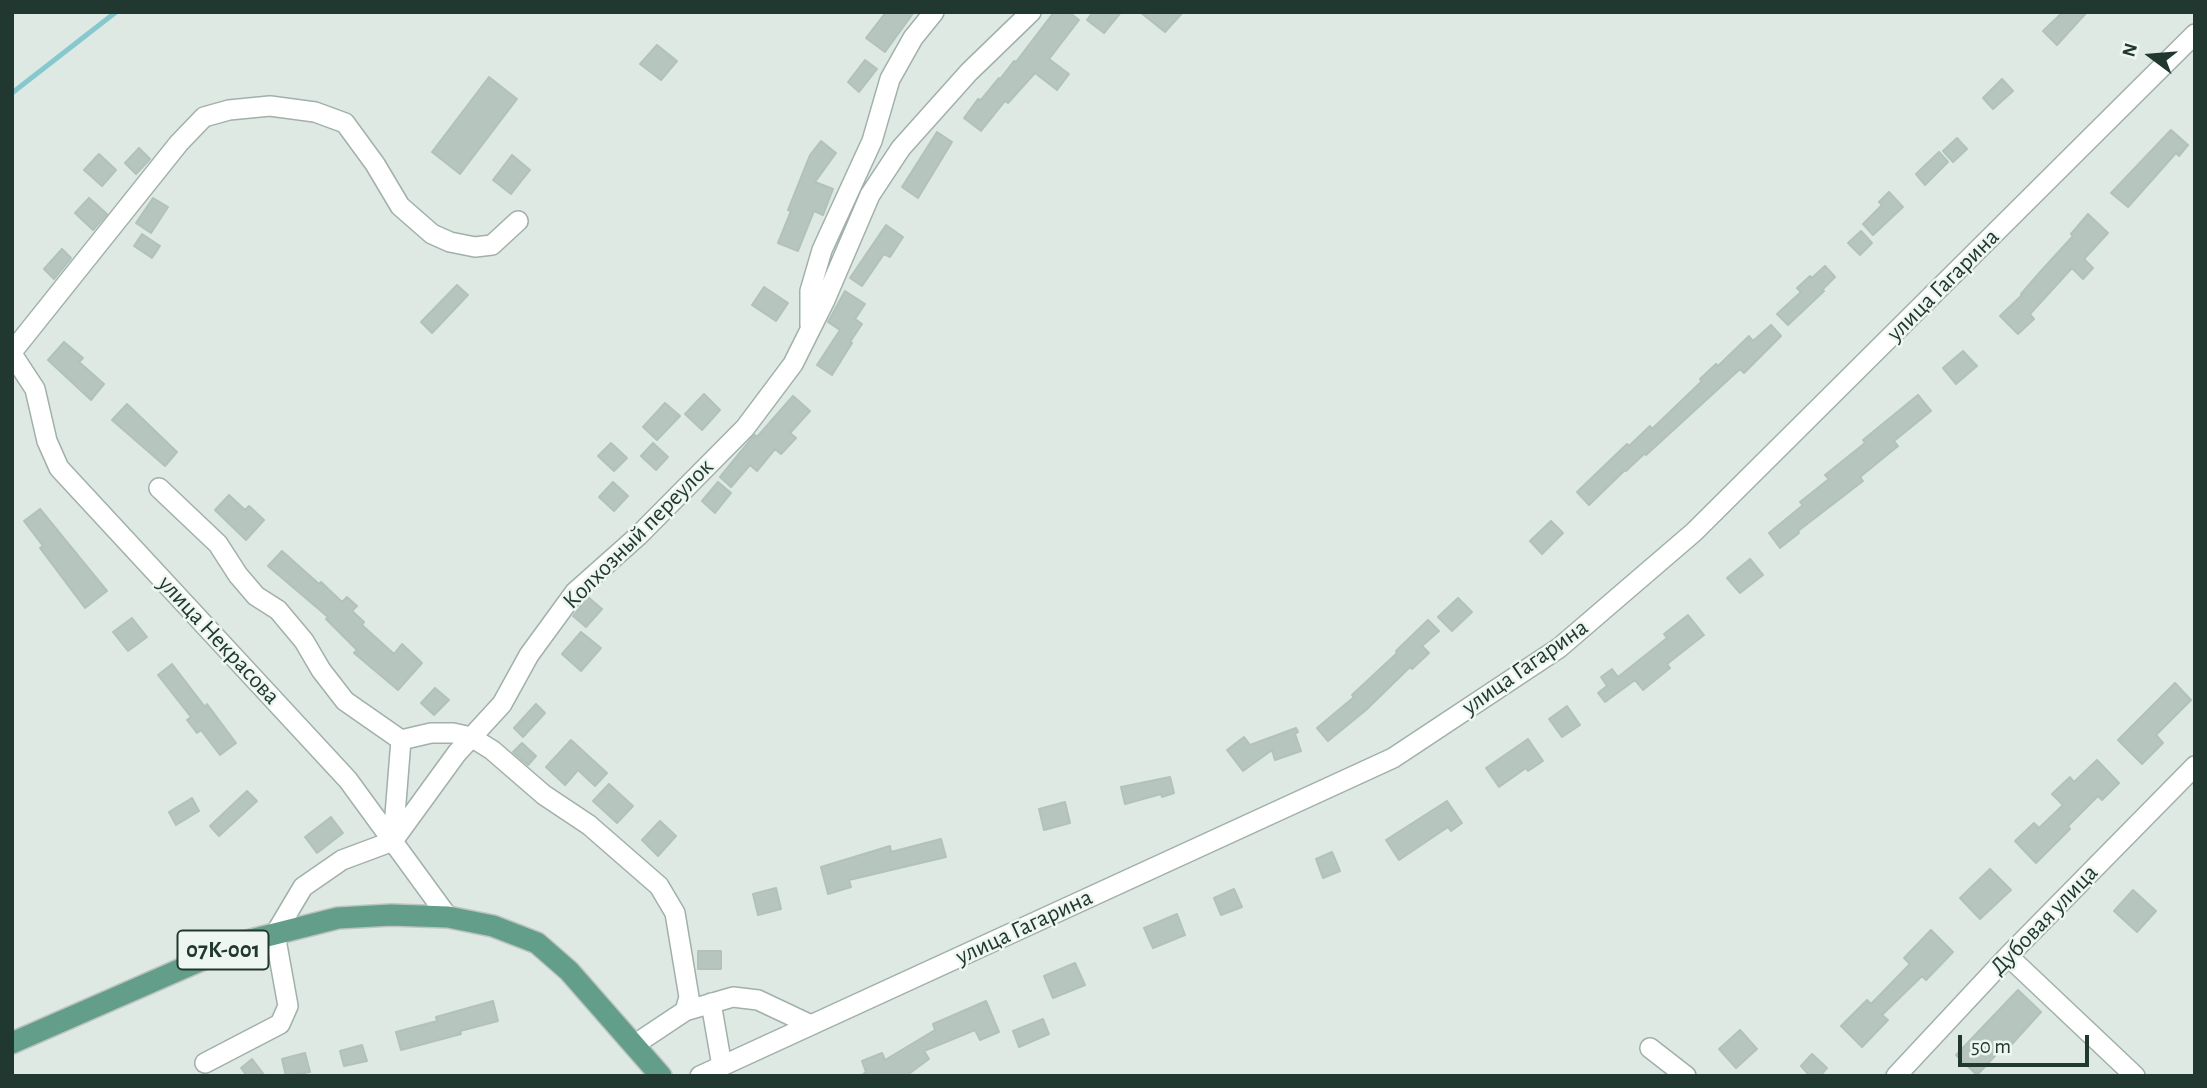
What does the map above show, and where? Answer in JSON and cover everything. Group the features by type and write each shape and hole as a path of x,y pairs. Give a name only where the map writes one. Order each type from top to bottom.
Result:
{"main road":[{"name":"07К-001","path":"12,1043 243,942 338,918 391,915 448,917 494,926 537,943 569,971 661,1076"}],"street":[{"name":"Колхозный переулок","path":"810,330 810,290 822,250 872,141 890,79 913,38 934,12"},
{"name":"Колхозный переулок","path":"393,841 457,753 502,704 529,654 575,592 638,536 745,428 793,364 825,300 870,195 901,148 969,72 1031,12"},
{"name":"улица Гагарина","path":"700,1076 1393,758 1559,648 1694,532 2195,34"},
{"name":"улица Некрасова","path":"448,917 348,780 60,468 47,441 35,389 12,353 179,143 204,117 229,110 270,106 315,112 345,123 375,164 400,206 432,234 450,242 475,247 492,245 518,221"},
{"path":"159,488 218,544 238,575 256,596 278,610 304,641 321,670 345,701 401,740 431,733 453,733 471,737 492,750 544,795 589,825 659,886 675,913 689,997 685,1011"},
{"path":"205,1063 280,1024 288,1006 275,934 303,887 342,860 393,841 401,740"},
{"name":"Дубовая улица","path":"1896,1076 2008,956 2195,766"},
{"path":"2008,956 2135,1076"},
{"path":"634,1045 685,1011 733,997 758,1000 811,1025"},
{"path":"711,1003 722,1066"},
{"path":"1650,1048 1686,1076"}],"building":[{"path":"886,12 914,12 885,52 866,38"},
{"path":"1054,12 1069,12 1079,20 1049,59 1069,74 1057,90 1035,73 1008,103 1005,101 981,131 964,118 978,99 981,100 1014,61 1016,62"},
{"path":"1093,12 1121,12 1104,33 1087,20"},
{"path":"1140,12 1183,12 1165,32"},
{"path":"2063,12 2087,12 2057,45 2043,31"},
{"path":"657,45 677,61 661,80 640,64"},
{"path":"865,60 877,69 859,92 848,82"},
{"path":"489,77 517,99 460,174 432,152"},
{"path":"2002,79 2013,91 1993,109 1983,98"},
{"path":"2171,130 2188,145 2179,156 2176,153 2128,207 2111,193"},
{"path":"937,132 952,142 918,198 902,187"},
{"path":"1957,138 1967,149 1953,162 1943,151"},
{"path":"821,141 836,153 815,182 833,189 823,215 814,211 798,251 778,243 810,155"},
{"path":"139,148 150,159 136,174 125,163"},
{"path":"1939,152 1948,162 1925,185 1916,174"},
{"path":"99,154 116,170 102,186 84,170"},
{"path":"512,155 530,170 511,194 493,180"},
{"path":"1889,192 1903,207 1873,235 1863,224 1882,205 1879,202"},
{"path":"89,198 107,214 93,230 75,213"},
{"path":"153,198 168,207 151,233 136,223"},
{"path":"2088,214 2108,233 2084,259 2093,268 2083,279 2072,268 2030,314 2034,319 2018,334 2000,316 2073,236 2071,234"},
{"path":"886,225 903,237 890,257 884,254 862,286 850,278"},
{"path":"1861,231 1872,243 1860,255 1848,243"},
{"path":"142,234 160,246 152,258 134,246"},
{"path":"62,249 71,258 54,279 44,269"},
{"path":"1825,266 1835,277 1788,325 1777,314 1801,292 1797,288"},
{"path":"457,285 468,295 432,333 421,322"},
{"path":"764,287 788,303 776,321 752,305"},
{"path":"845,291 865,304 855,319 862,324 832,375 817,365 840,330 828,322"},
{"path":"1771,325 1781,336 1744,373 1740,369 1589,505 1577,492 1627,444 1629,446 1650,426 1652,429 1716,364 1718,366 1749,336 1753,341"},
{"path":"64,342 83,358 79,362 104,384 91,400 48,360"},
{"path":"1963,351 1977,366 1956,384 1943,368"},
{"path":"704,394 720,410 702,430 685,414"},
{"path":"1918,395 1931,411 1894,441 1898,446 1860,477 1863,481 1780,548 1769,533 1803,505 1800,502 1829,479 1825,475"},
{"path":"793,396 810,411 790,433 796,438 781,454 775,449 757,471 750,465 731,487 720,477 752,438 755,435 757,437"},
{"path":"665,403 680,416 657,440 643,427"},
{"path":"127,404 177,452 165,466 112,420"},
{"path":"611,443 627,458 614,471 598,456"},
{"path":"653,443 668,457 656,470 641,456"},
{"path":"613,482 628,496 614,511 599,497"},
{"path":"718,482 731,493 715,513 702,501"},
{"path":"229,495 245,510 249,506 264,520 246,540 215,510"},
{"path":"40,509 107,591 85,608 40,548 43,546 24,521"},
{"path":"1551,521 1563,533 1542,554 1530,541"},
{"path":"282,551 342,602 347,597 357,606 352,611 364,622 362,625 394,654 402,644 422,663 398,690 354,653 357,650 326,619 328,617 268,566"},
{"path":"1750,559 1763,575 1740,593 1727,578"},
{"path":"588,597 602,609 586,627 573,616"},
{"path":"1458,598 1472,612 1452,631 1438,617"},
{"path":"1688,615 1704,635 1667,664 1670,668 1643,690 1635,680 1605,702 1598,693 1607,686 1601,677 1612,669 1618,677 1667,638 1664,634"},
{"path":"132,618 147,637 128,651 113,632"},
{"path":"1428,620 1439,631 1422,646 1429,653 1328,741 1317,728 1354,697 1352,695"},
{"path":"581,632 601,648 581,671 562,654"},
{"path":"172,664 236,743 220,755 201,730 197,733 187,720 191,717 158,675"},
{"path":"2175,683 2191,700 2156,735 2163,743 2142,764 2118,740"},
{"path":"435,688 449,700 434,715 421,703"},
{"path":"536,704 545,713 523,737 514,728"},
{"path":"1567,706 1580,725 1562,737 1549,719"},
{"path":"1296,728 1298,732 1295,734 1301,751 1275,760 1272,750 1243,771 1227,750 1244,737 1250,745"},
{"path":"1528,739 1543,761 1528,771 1526,768 1499,787 1486,768"},
{"path":"571,740 607,773 595,786 578,770 565,785 546,767"},
{"path":"522,743 536,756 528,765 513,752"},
{"path":"2097,760 2119,783 2102,800 2098,796 2036,863 2015,841 2034,823 2039,828 2063,805 2052,794 2070,777 2074,782"},
{"path":"1170,777 1174,793 1125,804 1121,787"},
{"path":"609,784 633,806 617,823 593,801"},
{"path":"247,791 257,801 219,836 210,826"},
{"path":"192,798 199,811 176,825 169,812"},
{"path":"1447,801 1462,823 1451,831 1448,827 1399,860 1386,840"},
{"path":"1065,802 1070,823 1044,830 1039,809"},
{"path":"331,817 343,833 317,853 305,837"},
{"path":"660,821 676,836 658,856 642,840"},
{"path":"941,839 946,857 849,880 851,887 828,894 821,867 890,846 891,852"},
{"path":"1332,852 1340,871 1323,878 1316,859"},
{"path":"1990,869 2011,890 1980,919 1960,898"},
{"path":"776,888 781,909 758,915 753,894"},
{"path":"1234,889 1242,907 1221,915 1214,898"},
{"path":"2133,890 2156,911 2137,932 2114,911"},
{"path":"1177,914 1185,935 1153,948 1144,928"},
{"path":"1931,930 1953,952 1926,980 1922,976 1882,1015 1888,1020 1862,1047 1841,1026 1867,1000 1871,1004 1910,964 1904,958"},
{"path":"698,951 721,951 721,969 698,969"},
{"path":"1075,963 1085,985 1053,998 1044,976"},
{"path":"2018,990 2041,1012 2012,1044 2009,1041 1977,1075 1956,1055"},
{"path":"493,1001 498,1021 401,1050 396,1032 437,1021 436,1017"},
{"path":"986,1001 999,1032 980,1040 975,1030 924,1051 929,1059 906,1076 861,1076 866,1072 862,1061 882,1053 885,1060 935,1030 933,1024"},
{"path":"1043,1019 1049,1034 1019,1047 1013,1031"},
{"path":"1740,1030 1757,1049 1736,1068 1719,1049"},
{"path":"362,1045 367,1061 344,1066 340,1051"},
{"path":"305,1053 310,1072 286,1076 282,1059"},
{"path":"1812,1054 1827,1068 1820,1076 1810,1076 1801,1066"},
{"path":"252,1059 265,1076 247,1076 241,1068"}],"waterway":[{"path":"12,93 116,12"}]}
